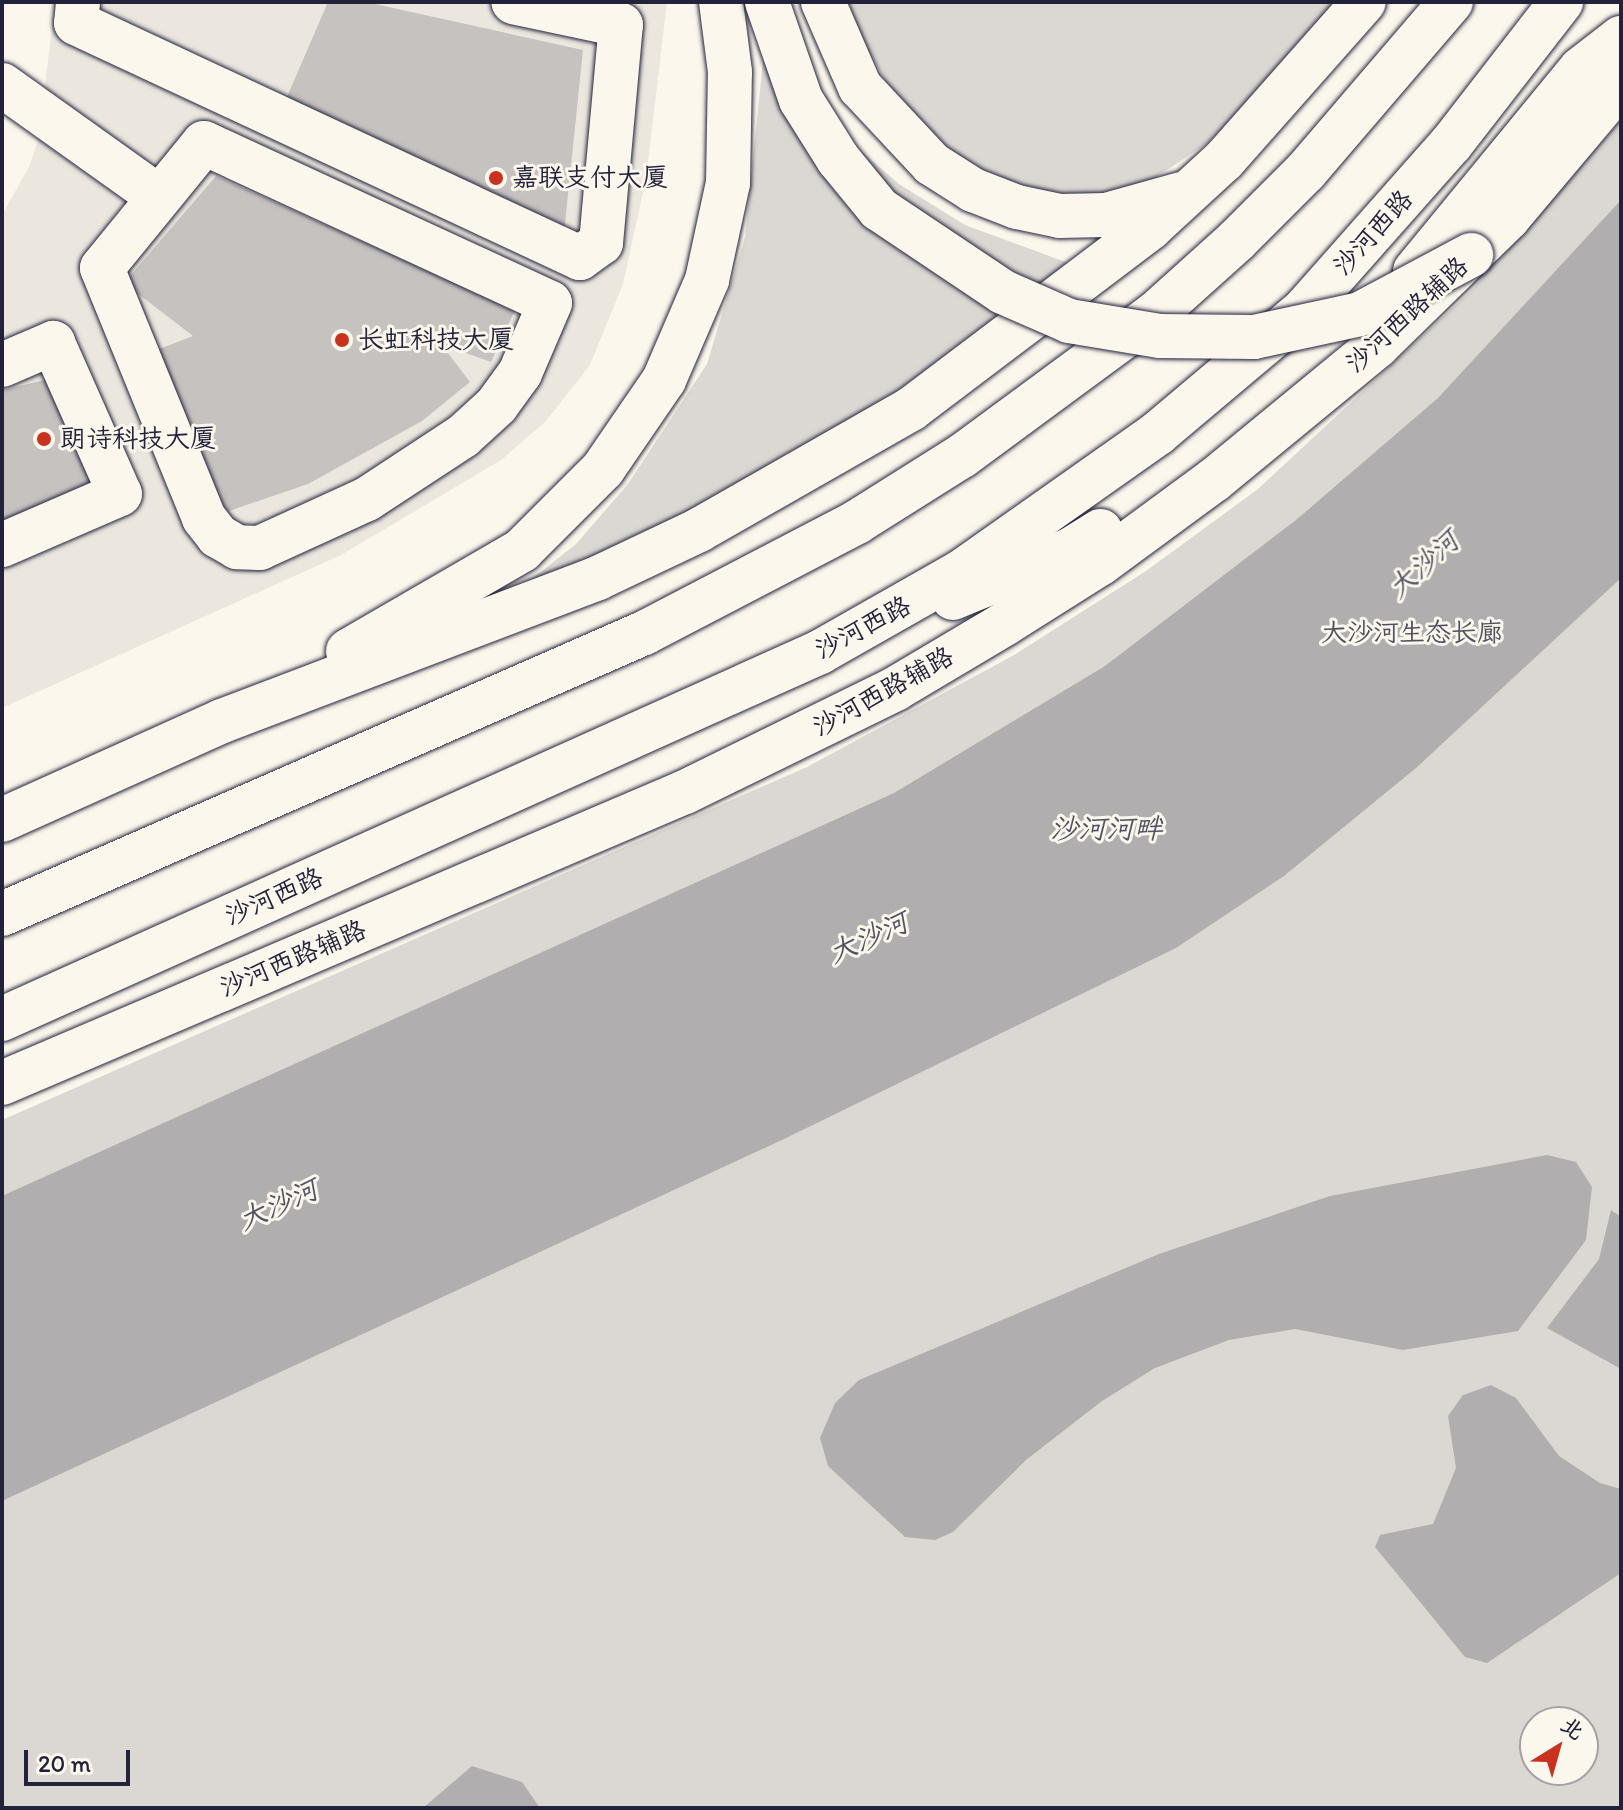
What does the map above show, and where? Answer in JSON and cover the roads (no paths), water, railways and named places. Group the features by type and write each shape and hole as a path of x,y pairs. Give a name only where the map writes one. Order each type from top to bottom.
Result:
{"main road":[{"path":"78,2 76,23 580,258 601,243 621,25 513,2"},
{"path":"222,721 522,550 564,512 634,427 690,327 719,236 728,183 730,72 721,2"},
{"path":"767,2 801,100 838,159 879,209 1003,292 1069,321 1160,336 1254,337 1360,314 1471,255"},
{"path":"823,2 860,87 894,129 932,164 973,190 1017,207 1060,216 1106,215 1191,190"},
{"path":"2,820 222,721 550,599 699,530 812,468 985,358 1191,190 1253,129 1364,2"},
{"path":"2,914 644,633 909,489 1053,393 1156,313 1306,171 1451,2"},
{"name":"沙河西路","path":"2,1019 820,652 889,616 1089,484 1303,311 1451,144 1561,2"},
{"path":"889,616 979,590 1070,550 1172,488 1277,408 1438,248 1581,69 1621,38"},
{"name":"沙河西路辅路","path":"2,1083 791,743 956,652 1101,563 1214,480 1377,346 1471,255 1560,161 1621,84"},
{"path":"2,85 159,197"},
{"path":"204,143 550,303 520,373 497,405 463,436 367,499 260,548 237,547 218,536 204,518 102,268 159,197 204,143"},
{"path":"2,365 53,343 120,494 2,545"}],"water":[{"name":"沙河河畔","path":"1621,200 1621,578 1416,768 1284,876 1176,948 784,1139 2,1501 2,1196 894,793 1105,666 1296,520 1438,398"},
{"path":"1547,1155 1576,1162 1592,1187 1586,1240 1518,1331 1403,1350 1295,1329 1229,1340 1155,1368 1102,1401 1026,1460 953,1532 935,1540 905,1537 828,1466 820,1438 835,1403 859,1380 1159,1254 1330,1196"},
{"path":"1611,1210 1621,1217 1621,1369 1547,1328 1599,1259"},
{"path":"1491,1385 1516,1398 1559,1456 1600,1483 1621,1489 1621,1573 1487,1663 1465,1657 1375,1547 1380,1535 1433,1524 1456,1468 1448,1416 1463,1395"},
{"path":"472,1766 522,1782 540,1808 423,1808"}],"place":[{"name":"嘉联支付大厦","path":"496,178"},
{"name":"长虹科技大厦","path":"342,340"},
{"name":"朗诗科技大厦","path":"44,439"}],"water label":[{"name":"大沙河","path":"1423,564"},
{"name":"大沙河","path":"868,937"},
{"name":"大沙河","path":"278,1204"}],"park label":[{"name":"大沙河生态长廊","path":"1412,633"}]}
